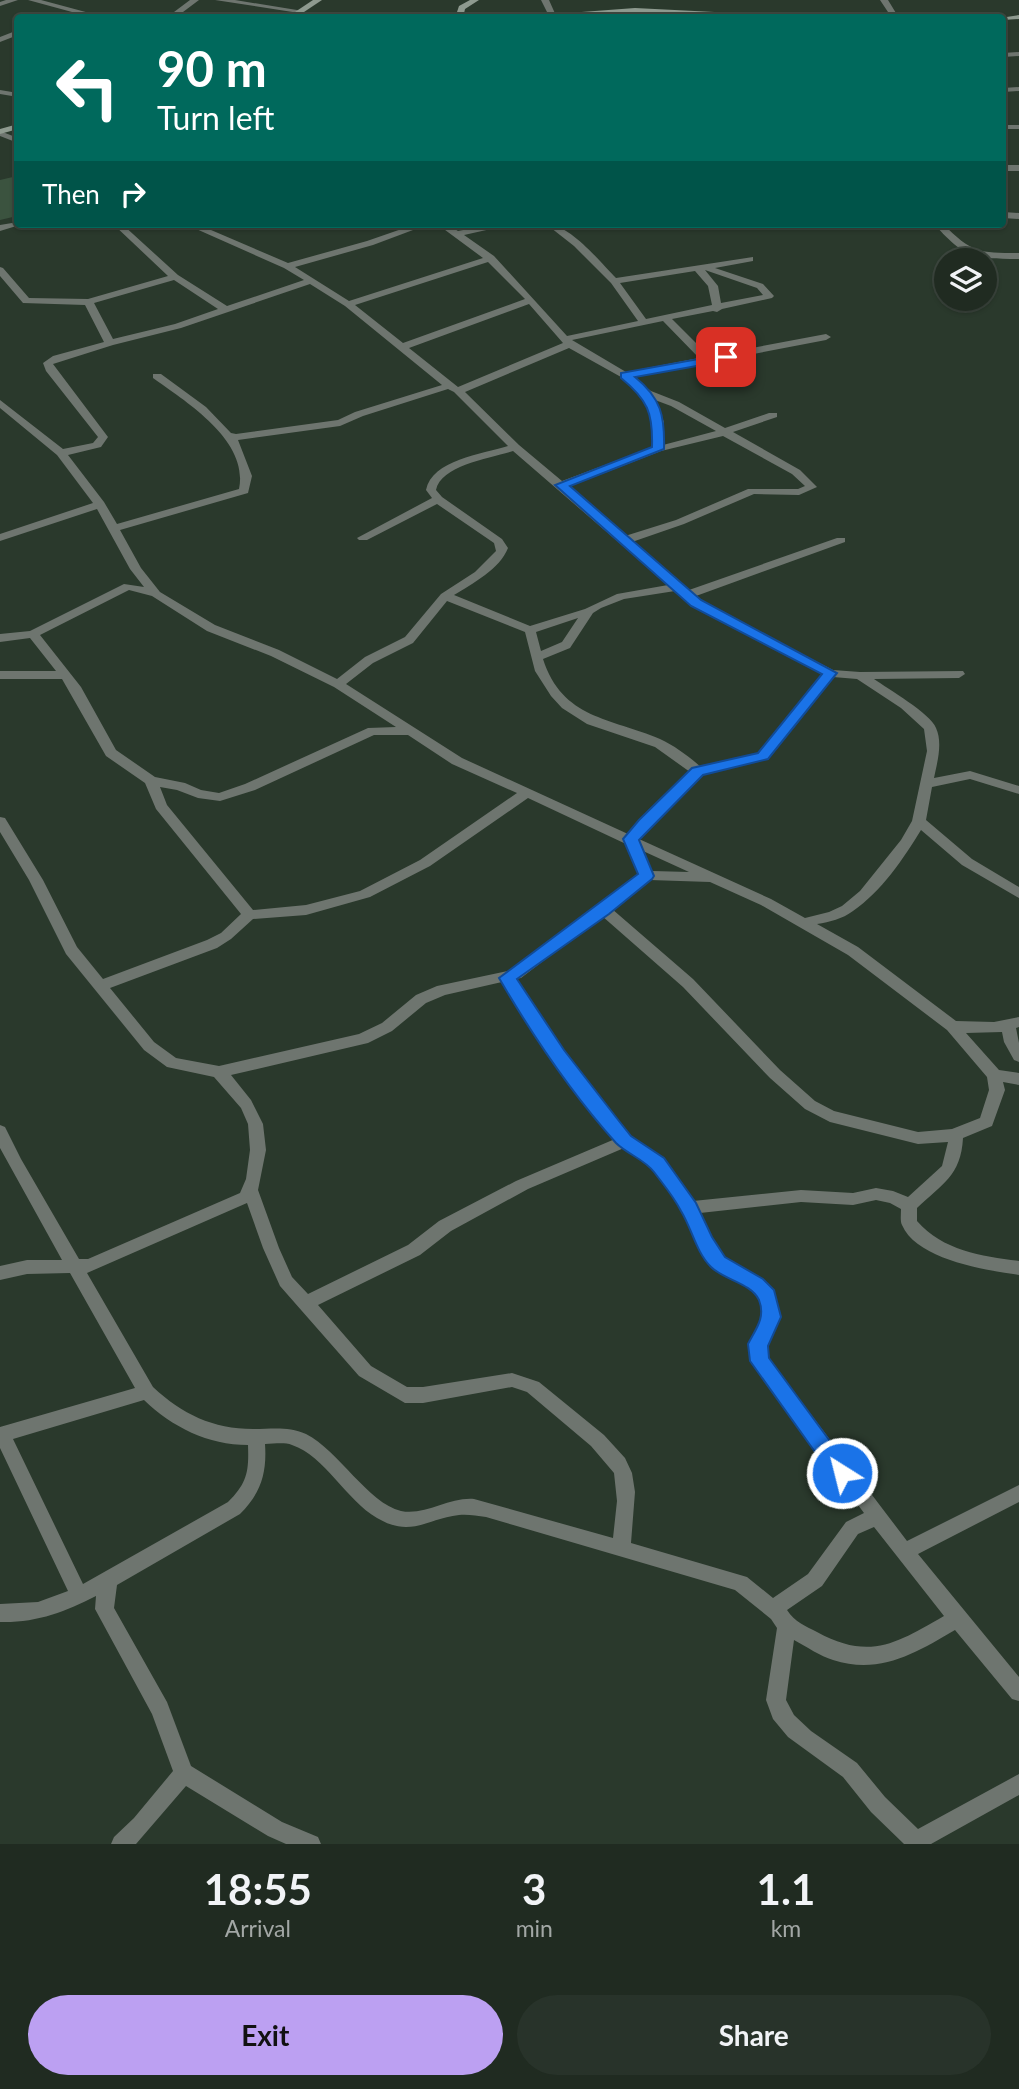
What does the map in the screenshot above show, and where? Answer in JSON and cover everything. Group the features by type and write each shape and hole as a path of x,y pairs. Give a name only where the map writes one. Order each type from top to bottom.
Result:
{"street":[{"path":"0,4 14,0"},
{"path":"32,0 87,14"},
{"path":"175,14 195,0"},
{"path":"219,0 301,14 331,0"},
{"path":"301,14 318,0"},
{"path":"460,14 462,8 475,0"},
{"path":"60,14 69,10"},
{"path":"572,14 609,10 701,14"},
{"path":"609,10 612,14"},
{"path":"121,228 175,277 226,310"},
{"path":"198,228 287,266 348,304 453,388 515,447 687,596 712,612 830,673 860,676 959,674"},
{"path":"287,266 413,228"},
{"path":"447,228 491,258 568,341 625,375 647,393 675,404 796,472 812,487 799,492 752,491 680,522 625,540"},
{"path":"456,234 488,228"},
{"path":"555,228 577,244 614,281 644,323"},
{"path":"942,228 954,241 969,250 985,255 1019,256"},
{"path":"348,304 491,258"},
{"path":"614,281 750,259"},
{"path":"157,376 202,409 221,430 231,436 341,423 359,414 453,388 568,341 769,296 760,285 701,268"},
{"path":"701,268 715,290 717,309"},
{"path":"0,270 26,301 88,302 175,277"},
{"path":"61,453 97,445 103,437 48,363 57,358 226,310 311,281"},
{"path":"402,347 529,301"},
{"path":"88,302 110,343"},
{"path":"666,319 708,361"},
{"path":"625,375 826,337"},
{"path":"647,393 659,422 658,449"},
{"path":"0,403 61,453 100,504 136,569 156,594"},
{"path":"562,485 658,449 723,432 773,415"},
{"path":"114,528 244,491 247,477 231,436"},
{"path":"338,684 369,660 409,640 445,596 497,557 502,548 498,541 438,499 431,490 433,481 444,469 515,447"},
{"path":"363,538 438,499"},
{"path":"0,538 100,504"},
{"path":"687,596 841,540"},
{"path":"0,638 33,634 128,586 136,569"},
{"path":"128,586 156,594 211,628 275,653 338,684 457,761 716,878 806,922 892,979 953,1026 994,1075 997,1090 987,1122 972,1131 957,1135 918,1138 830,1116 810,1105 775,1074 688,983 604,910"},
{"path":"445,596 530,630 589,611 621,596 677,587"},
{"path":"536,658 566,645 589,611"},
{"path":"530,630 536,658 544,677 577,716 656,742 698,772"},
{"path":"33,634 86,705 111,752 151,781 180,786 198,794 220,796 250,787 372,731 412,732"},
{"path":"631,839 698,772 763,756 830,673"},
{"path":"0,675 66,675"},
{"path":"806,922 833,916 847,909 865,894 906,843 919,821 928,784 933,751 930,728 905,705 860,676"},
{"path":"372,731 377,707"},
{"path":"928,784 970,775 1019,790"},
{"path":"151,781 167,814 248,915"},
{"path":"102,985 212,944 226,936 248,915 306,910 365,894 425,863 528,793"},
{"path":"0,821 36,880 71,950 159,1056 173,1063 219,1072 363,1039 387,1027 421,999 442,990 507,978 604,910 646,876 716,878"},
{"path":"919,821 967,862 1019,893"},
{"path":"631,839 646,876"},
{"path":"507,978 558,1054 625,1141 658,1163 690,1208 704,1241 718,1262 756,1284 767,1295 771,1317 765,1336 758,1344 760,1361 842,1473 956,1619 1019,1692"},
{"path":"953,1026 977,1029 1014,1024 1011,1042 1019,1056"},
{"path":"219,1072 250,1110 258,1125 260,1138 251,1191 286,1281 304,1304 365,1371 405,1395 423,1395 512,1380 533,1387 617,1460 623,1471 626,1489 621,1549"},
{"path":"994,1075 1019,1079"},
{"path":"0,1131 14,1161 147,1392 173,1416 228,1437 280,1435 310,1444 368,1498 399,1519 416,1520 456,1507 486,1509 740,1583 773,1609 787,1626 835,1652 870,1656 890,1654 908,1647 956,1619"},
{"path":"909,1206 949,1173 957,1135"},
{"path":"304,1304 414,1250 445,1226 522,1185 625,1141"},
{"path":"0,1273 27,1267 76,1268 97,1264 240,1202 251,1191"},
{"path":"690,1208 800,1196 853,1199 876,1194 893,1196 909,1206"},
{"path":"909,1206 909,1223 915,1232 942,1249 989,1264 1019,1268"},
{"path":"79,1595 1,1435 147,1392"},
{"path":"0,1613 34,1612 79,1595 234,1508 250,1493 257,1474 256,1437"},
{"path":"904,1552 1019,1493"},
{"path":"773,1609 815,1580 852,1528 859,1523 878,1518"},
{"path":"108,1580 104,1609 160,1709 184,1773 275,1829 311,1844"},
{"path":"787,1626 778,1678 776,1700 779,1712 798,1735 845,1765 880,1807 916,1842 1019,1784"},
{"path":"121,1844 141,1825 184,1773"}],"green space":[{"path":"14,177 14,217 0,220 0,180"}],"route":[{"path":"726,357 625,375 647,393 656,413 659,422 658,449 562,485 696,603 830,673 763,756 698,772 644,823 631,839 646,876 604,910 507,978 558,1054 612,1126 625,1141 658,1163 690,1208 704,1241 718,1262 756,1284 767,1295 771,1317 765,1336 758,1344 760,1361 842,1473"}]}
